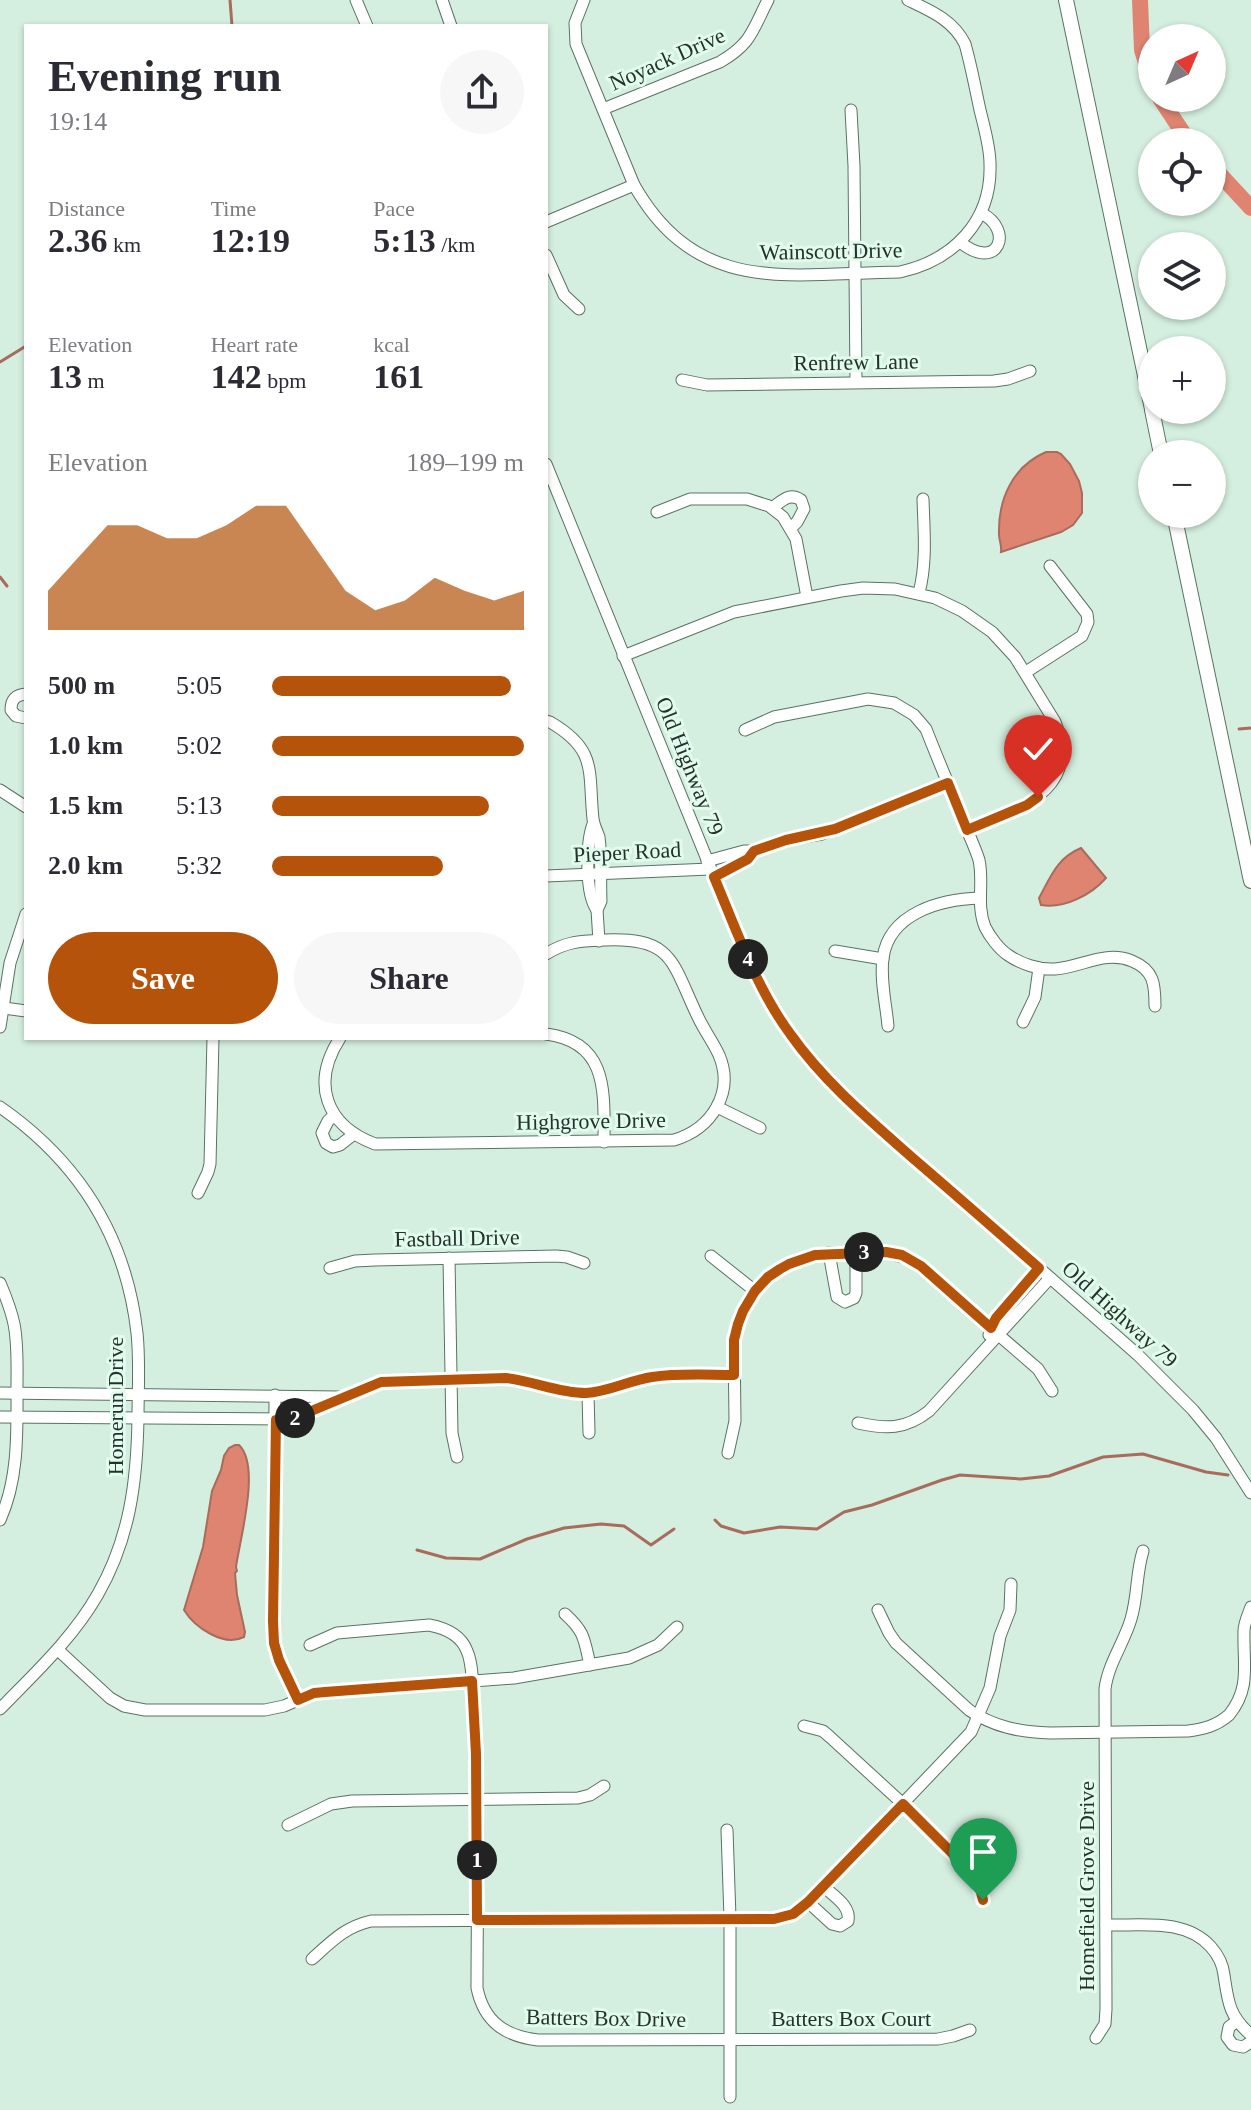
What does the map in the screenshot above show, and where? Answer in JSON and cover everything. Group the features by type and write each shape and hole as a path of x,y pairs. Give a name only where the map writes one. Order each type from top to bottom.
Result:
{"main road":[{"path":"1066,0 1138,343"},
{"path":"1177,528 1251,881"}],"street":[{"path":"356,0 366,24"},
{"path":"442,0 450,24"},
{"name":"Wainscott Drive","path":"584,0 575,23 576,44 644,204 681,242 714,262 733,269 775,276 917,269 935,261 960,242 981,213 987,196 990,163 965,44 949,22 911,1"},
{"name":"Noyack Drive","path":"603,109 720,62 738,51 746,44 768,0"},
{"path":"851,110 856,382"},
{"path":"548,221 634,185"},
{"path":"960,242 982,254 997,248 1000,239 998,230 993,221 981,213"},
{"path":"548,259 564,295 579,309"},
{"name":"Renfrew Lane","path":"682,380 707,385 994,381 1030,371"},
{"name":"Old Highway 79","path":"548,469 750,965 790,1035 817,1069 886,1134 1138,1355 1193,1410 1216,1438 1251,1493"},
{"path":"772,508 784,498 801,500 804,509 791,528"},
{"path":"657,512 690,499 747,499 772,508 783,517 796,539 807,597"},
{"path":"919,593 924,566 923,499"},
{"path":"1026,672 1082,636 1088,622 1087,614 1050,566"},
{"path":"623,656 718,616 863,588 919,593 962,611 1006,645 1026,672 1059,732 1062,751 1052,783 1038,797 1027,805 967,830"},
{"path":"24,695 11,702 11,710 16,716 24,718"},
{"path":"745,730 782,715 858,701 885,700 905,709 926,729 967,830 980,865 984,925 998,946 1008,955 1039,968 1055,969 1107,957 1129,960 1149,971 1155,985 1155,1006"},
{"path":"548,722 572,737 587,758 590,769 594,824 598,836 594,874 601,901 597,910 599,941"},
{"path":"710,869 744,851 835,829 948,783"},
{"path":"0,790 24,806"},
{"path":"710,869 748,859 754,851"},
{"name":"Pieper Road","path":"548,876 710,869"},
{"path":"888,1026 883,959 891,935 910,917 947,901 980,898"},
{"path":"0,1027 10,963 24,920"},
{"path":"548,953 567,943 599,941 636,940 657,948 671,961 719,1054 724,1087 717,1107 760,1128"},
{"path":"835,951 883,959"},
{"path":"1023,1022 1035,997 1039,968"},
{"path":"4,1008 24,1011"},
{"path":"548,1034 561,1036 580,1046 598,1069 604,1091 604,1142"},
{"path":"198,1193 210,1164 213,1040"},
{"name":"Highgrove Drive","path":"339,1040 329,1058 324,1081 329,1106 354,1134 375,1144 674,1140 695,1132 708,1121 717,1107"},
{"name":"Homerun Drive","path":"0,1107 52,1150 85,1189 102,1217 118,1254 132,1303 137,1335 138,1394 135,1482 120,1545 98,1594 79,1624 0,1709"},
{"name":"Highgrove Drive","path":"334,1115 322,1133 326,1143 333,1147 340,1145 354,1134"},
{"path":"728,1453 735,1421 734,1340 743,1311 768,1277 789,1264 815,1255 886,1252 912,1260 1038,1369 1052,1391"},
{"path":"829,1253 837,1297 845,1302 854,1298 856,1293 856,1253"},
{"name":"Fastball Drive","path":"330,1268 355,1261 449,1258 556,1256 584,1263"},
{"path":"711,1256 755,1291"},
{"path":"449,1258 452,1433 457,1457"},
{"path":"995,1332 996,1318 1039,1268"},
{"path":"858,1423 887,1427 916,1421 938,1402 995,1332 1050,1278"},
{"path":"0,1283 14,1325 17,1347 14,1474 0,1520"},
{"path":"0,1417 276,1420 292,1419 381,1382 506,1378 561,1391 588,1393 655,1376 734,1375"},
{"path":"0,1393 348,1397"},
{"path":"588,1393 589,1433"},
{"path":"275,1395 274,1643 298,1700"},
{"name":"Homefield Grove Drive","path":"1096,2038 1105,2024 1107,1674 1132,1618 1143,1551"},
{"path":"312,1959 345,1930 359,1924 390,1920 774,1919 793,1914 971,1732 990,1688 1000,1636 1010,1610 1011,1584"},
{"path":"878,1610 896,1643 959,1703 979,1717 1029,1732 1105,1732 1203,1729 1220,1722 1235,1710 1248,1696 1249,1669 1244,1634 1251,1607"},
{"path":"565,1614 583,1633 590,1665"},
{"name":"Batters Box Drive","path":"310,1645 337,1633 429,1625 442,1627 466,1647 472,1681 477,1799 477,1988 487,2014 497,2025 523,2039 538,2040 730,2039"},
{"path":"58,1650 110,1698 124,1706 145,1710 265,1710 314,1693 514,1678 629,1658 658,1645 677,1627"},
{"path":"804,1726 823,1731 903,1804 973,1874 983,1900"},
{"path":"288,1825 331,1804 352,1801 578,1798 604,1786"},
{"path":"727,1830 730,2097"},
{"path":"808,1902 832,1924 840,1926 848,1921 850,1915 847,1908 823,1886"},
{"path":"1106,1925 1191,1930 1217,1954 1224,1971 1228,2004 1237,2021 1251,2035"},
{"path":"1237,2021 1229,2027 1227,2037 1233,2045 1243,2047 1251,2042"},
{"name":"Batters Box Court","path":"730,2039 938,2039 970,2030"}],"shaded area":[{"path":"1046,452 1061,454 1070,464 1082,493 1082,513 1073,525 1061,532 1001,552 999,521 1005,496 1016,475 1034,458"},
{"path":"1081,848 1106,878 1076,899 1059,905 1041,905 1039,898 1056,868"},
{"path":"239,1445 245,1455 249,1485 235,1573 245,1632 244,1637 228,1640 203,1629 184,1610 203,1547 212,1491 224,1456"}],"waterway":[{"path":"230,0 232,24"},
{"path":"1140,0 1141,24"},
{"path":"1169,112 1180,128"},
{"path":"1226,181 1251,208"},
{"path":"0,362 24,347"},
{"path":"0,577 7,586"},
{"path":"1239,729 1251,728"},
{"path":"715,1520 721,1526 744,1533 780,1527 817,1529 844,1512 960,1475 1021,1479 1049,1476 1103,1457 1143,1454 1228,1475"},
{"path":"417,1550 446,1558 480,1559 527,1539 564,1528 601,1524 624,1526 651,1545 674,1529"}],"route":[{"path":"983,1900 973,1874 903,1804 805,1906 793,1914 774,1919 477,1920 476,1754 472,1681 314,1693 298,1700 279,1660 273,1621 276,1420 292,1419 381,1382 506,1378 561,1391 588,1393 655,1376 734,1375 734,1340 743,1311 755,1291 768,1277 789,1264 829,1253 886,1252 902,1255 921,1266 991,1328 1039,1268 817,1069 767,999 714,877 748,859 754,851 786,840 822,834 948,783 967,830 1027,805 1038,797"}]}
